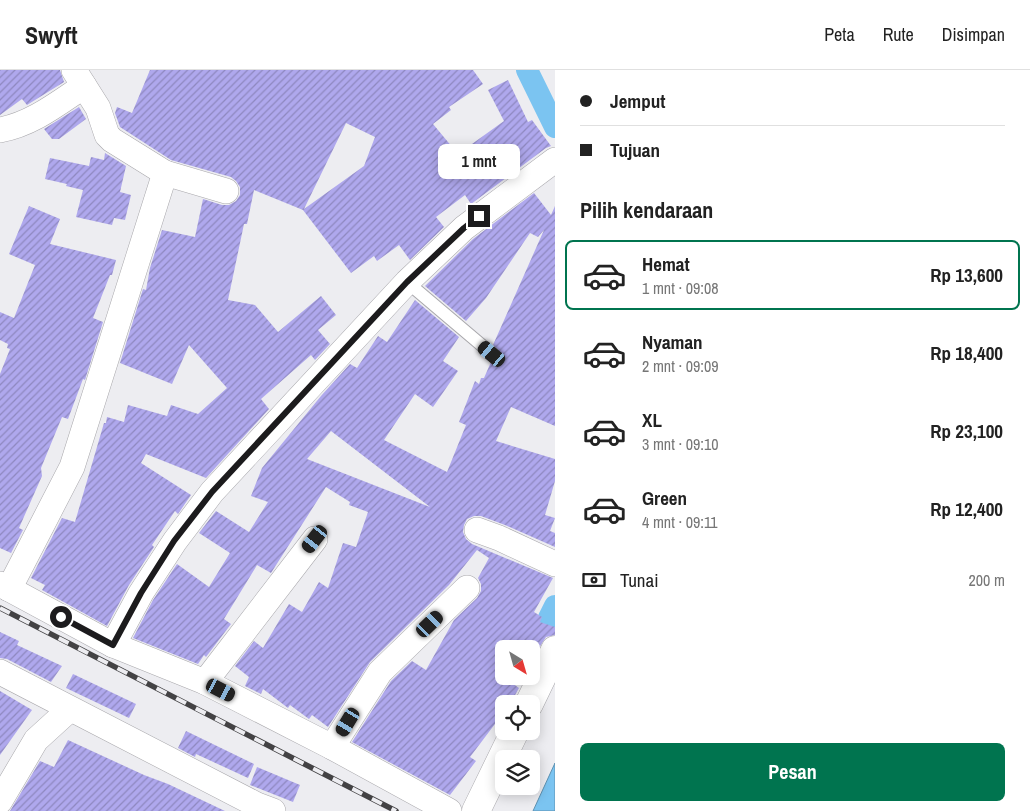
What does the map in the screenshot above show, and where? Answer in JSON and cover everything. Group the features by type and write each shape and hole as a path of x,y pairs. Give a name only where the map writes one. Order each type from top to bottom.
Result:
{"street":[{"path":"0,130 15,128 30,122 79,78 98,108 107,135 112,140 165,173 226,191"},
{"path":"113,645 141,593 174,541 212,492 407,282 464,228 555,160"},
{"path":"165,173 72,467 4,586 113,645 205,682 332,747 449,811"},
{"path":"477,530 555,564"},
{"path":"205,682 315,539"},
{"path":"332,747 380,672 467,588"},
{"path":"533,695 555,650"},
{"path":"0,672 257,805 273,811"},
{"path":"0,801 36,740 70,709"},
{"path":"476,811 511,740"}],"lane":[{"path":"407,282 492,354"}],"water":[{"path":"555,763 555,811 533,811"}],"building":[{"path":"0,70 60,70 64,82 27,105 22,99 0,115"},
{"path":"150,70 473,70 483,84 449,107 451,110 433,124 458,154 504,121 488,90 508,80 528,122 532,120 551,146 471,204 465,195 436,217 444,227 410,260 399,245 377,261 374,256 351,273 303,210 254,190 247,224 244,224 228,300 255,305 278,332 321,296 336,315 318,330 330,344 315,360 311,355 261,399 269,409 206,478 146,454 141,463 191,495 178,514 175,511 152,545 154,547 129,585 107,626 42,590 45,585 31,578 62,518 75,522 107,417 124,422 128,405 167,416 171,405 198,414 227,388 189,345 172,384 120,363 143,289 146,290 150,268 162,230 195,237 203,199 222,205 229,205 236,201 240,195 240,187 231,177 171,160 120,127 115,113 117,107 132,113","holes":["346,123 375,137 364,166 304,209"]},
{"path":"79,107 86,119 59,139 52,139 44,129"},
{"path":"105,153 126,166 120,192 131,195 125,220 114,218 112,225 76,217 83,190 45,179 50,158 89,166 91,157 104,160"},
{"path":"534,193 551,215 555,206 555,426 511,407 496,441 555,459 555,481 545,515 555,518 550,531 555,533 555,547 481,516 467,519 463,532 466,539 472,544 553,578 534,612 542,617 540,622 555,627 555,635 546,637 540,646 540,640 495,640 495,685 515,685 519,688 515,695 495,695 495,724 470,757 476,761 450,795 352,742 391,681 412,661 426,670 454,620 477,598 481,591 481,584 478,578 489,558 477,550 449,585 370,662 328,727 312,715 309,719 290,705 288,708 263,689 261,694 245,686 249,677 235,666 254,641 263,648 289,604 302,612 319,582 328,588 343,543 356,547 368,512 349,505 350,502 326,487 271,573 257,565 224,619 231,624 206,657 204,655 198,664 133,638 153,600 177,564 209,587 230,553 199,533 216,511 249,532 268,502 251,496 262,468 350,364 357,368 378,336 387,342 415,300 459,337 443,361 458,371 433,407 415,394 384,440 447,472 466,425 459,422 475,381 479,384 481,378 484,378 491,362 500,356 499,351 493,345 544,230 538,237 530,233 486,298 466,321 425,286 473,239","holes":["331,431 430,507 307,459"]},
{"path":"29,206 60,219 50,244 116,260 112,275 110,275 93,318 103,322 85,380 83,379 68,419 62,417 41,468 42,476 19,528 23,530 11,553 0,548 0,374 10,349 7,348 8,344 0,340 0,312 14,318 35,265 9,254"},
{"path":"0,632 19,641 17,645 62,666 51,682 7,659 0,658"},
{"path":"73,674 136,704 129,718 66,688"},
{"path":"0,691 32,710 0,755"},
{"path":"186,731 254,764 248,778 196,754 195,757 178,748"},
{"path":"68,740 225,811 10,811 40,761 54,767"},
{"path":"257,767 300,785 293,802 250,785"}],"waterway":[{"path":"527,70 555,127"},
{"path":"549,618 555,606"}],"railway":[{"path":"0,608 396,811"}],"route":[{"path":"61,617 113,645 141,593 174,541 212,492 407,282 479,216"}]}
